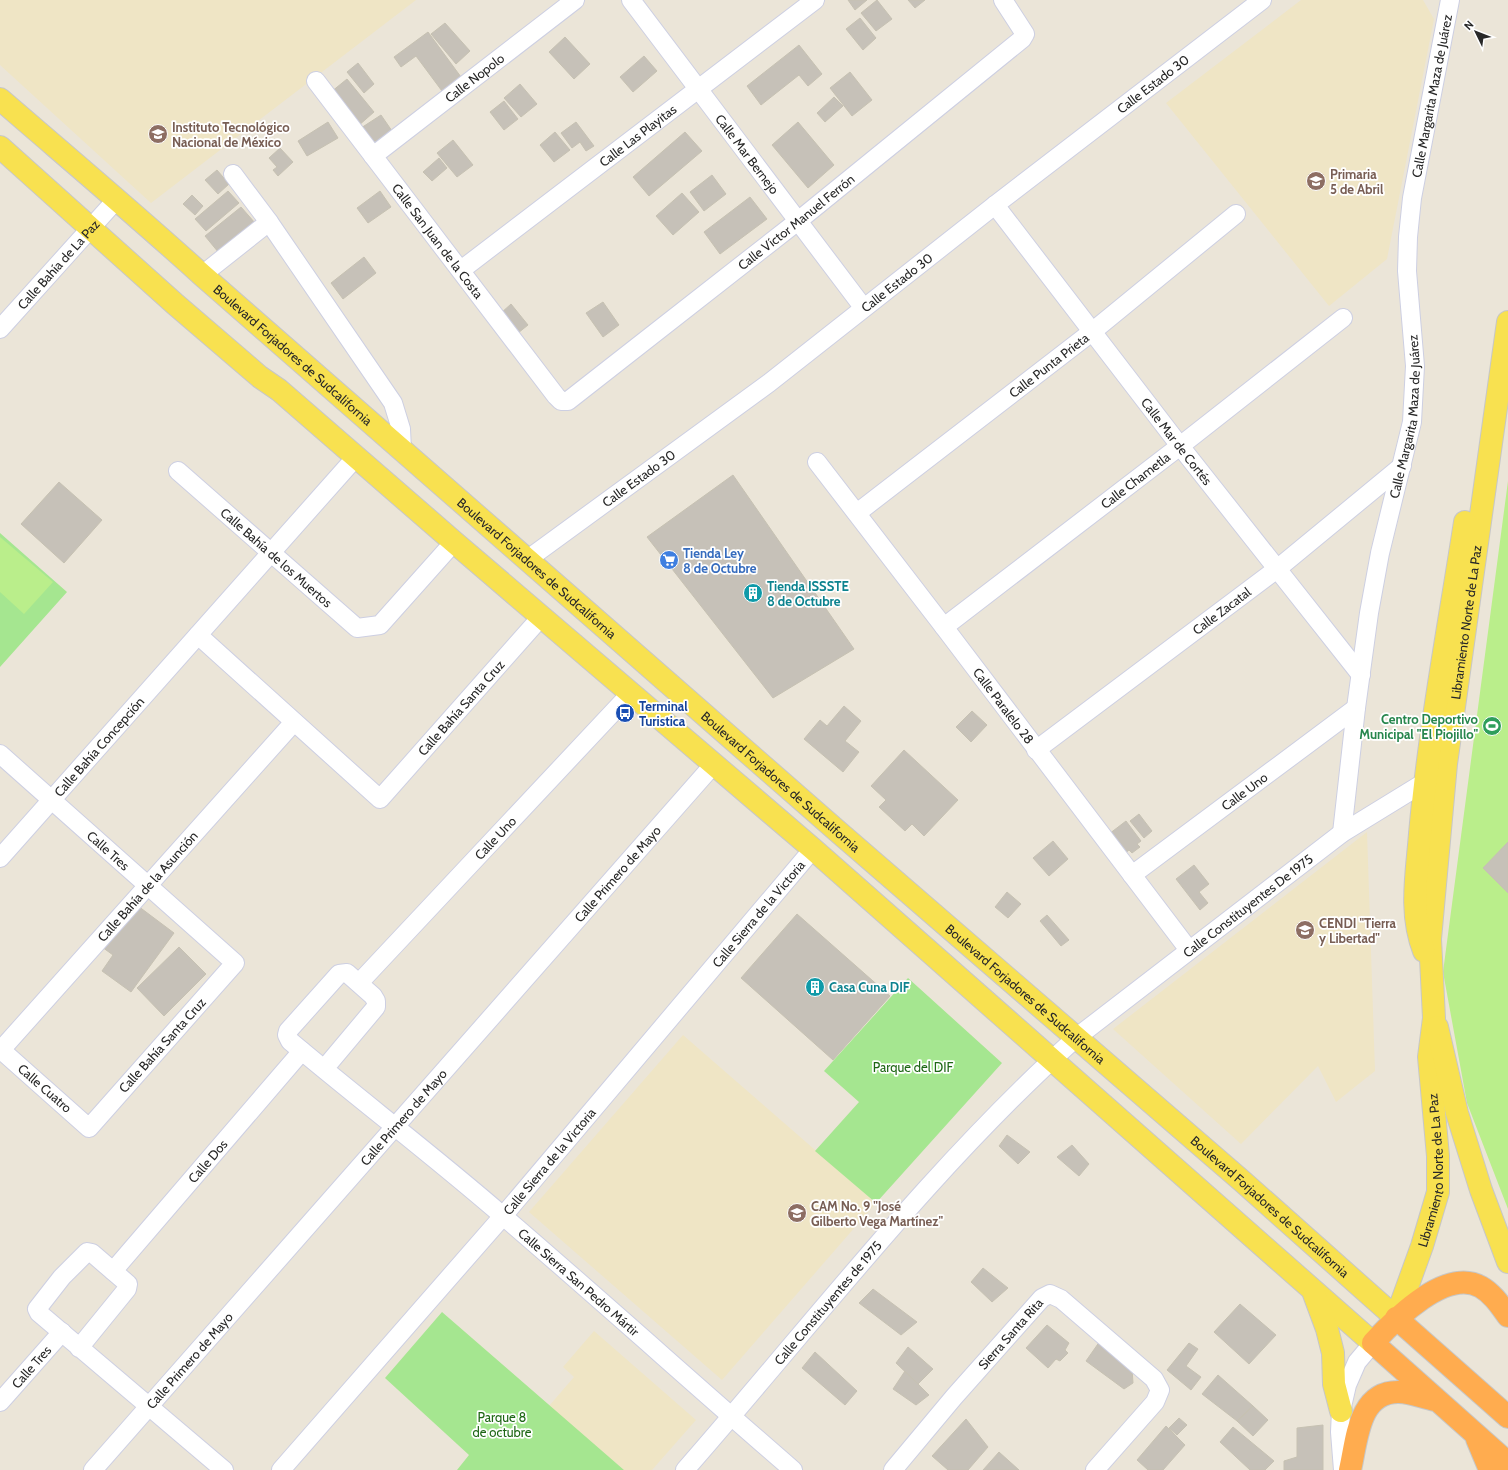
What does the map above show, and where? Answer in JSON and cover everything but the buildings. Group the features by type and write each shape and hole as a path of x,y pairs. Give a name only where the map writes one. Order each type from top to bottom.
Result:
{"highway":[{"path":"1508,1316 1488,1292 1480,1286 1467,1282 1455,1283 1438,1289 1396,1318 1373,1343 1436,1401 1508,1463"},
{"name":"Boulevard Forjadores de Sudcalifornia","path":"1396,1318 1508,1417"},
{"path":"1350,1470 1362,1418 1370,1403 1384,1395 1399,1392 1436,1401"},
{"path":"1475,1434 1490,1470"}],"main road":[{"name":"Boulevard Forjadores de Sudcalifornia","path":"0,99 116,200 138,217 202,275 835,829 1077,1037 1396,1318"},
{"path":"0,147 175,304 260,377 279,390 813,849 1052,1059 1312,1291 1373,1343"},
{"name":"Libramiento Norte de La Paz","path":"1396,1318 1422,1246 1438,1192 1438,1156 1429,1057 1434,1018 1430,939 1446,764 1508,322"},
{"path":"1431,968 1420,940 1415,917 1425,782 1473,466 1492,433"},
{"name":"Libramiento Norte de La Paz","path":"1434,1018 1444,1051 1457,1113 1480,1190 1508,1262"},
{"path":"1312,1291 1327,1329 1333,1353 1334,1384 1342,1411"}],"street":[{"name":"Calle Nopolo","path":"373,156 575,0"},
{"name":"Calle Mar Bernejo","path":"631,0 697,90 863,308"},
{"name":"Calle Las Playitas","path":"461,270 815,0"},
{"name":"Calle Víctor Manuel Ferrón","path":"561,401 568,401 798,221 1022,39 1025,34 1003,0"},
{"name":"Calle Estado 30","path":"528,559 751,396 995,205 1262,0"},
{"path":"1437,0 1445,20"},
{"name":"Calle Margarita Maza de Juárez","path":"1342,833 1356,708 1369,613 1380,553 1412,422 1416,366 1407,271 1411,206 1450,0"},
{"name":"Calle San Juan de la Costa","path":"316,81 561,401"},
{"path":"233,174 393,403 401,429 402,450"},
{"name":"Calle Bahía de La Paz","path":"0,329 116,200"},
{"name":"Calle Mar de Cortés","path":"995,205 1180,446 1361,675"},
{"name":"Calle Punta Prieta","path":"857,513 1093,331 1236,214"},
{"path":"202,275 268,222"},
{"name":"Calle Chametla","path":"944,626 1180,446 1343,318"},
{"name":"Calle Bahía Concepción","path":"0,858 356,456"},
{"name":"Calle Paralelo 28","path":"817,462 944,626 1036,750 1189,950"},
{"name":"Calle Zacatal","path":"1036,750 1277,569 1402,466"},
{"name":"Calle Bahía de los Muertos","path":"178,471 357,628 380,625 454,542"},
{"name":"Calle Bahía Santa Cruz","path":"294,722 380,800 542,616"},
{"path":"198,634 294,722"},
{"name":"Calle Uno","path":"359,984 631,693"},
{"name":"Calle Uno","path":"1132,875 1356,708"},
{"name":"Calle Bahía de la Asunción","path":"0,1050 294,722"},
{"name":"Calle Tres","path":"0,754 235,963"},
{"name":"Calle Primero de Mayo","path":"93,1470 714,764"},
{"name":"Calle Constituyentes De 1975","path":"1077,1037 1342,833 1425,782"},
{"name":"Calle Sierra de la Victoria","path":"281,1470 503,1216 813,849"},
{"name":"Calle Bahía Santa Cruz","path":"89,1128 235,963"},
{"name":"Calle Sierra San Pedro Mártir","path":"324,1069 376,1007 376,1001 373,996 347,973 339,974 288,1030 287,1035 290,1041 324,1069 395,1126 503,1216 793,1470"},
{"name":"Calle Constituyentes de 1975","path":"685,1470 732,1417 812,1319 899,1220 992,1119 1052,1059 1077,1037"},
{"name":"Calle Cuatro","path":"0,1050 89,1128"},
{"name":"Calle Dos","path":"113,1271 302,1051"},
{"path":"80,1348 127,1289 128,1284 92,1253 87,1252 62,1277 38,1305 37,1309 39,1313 148,1407 224,1470"},
{"name":"Sierra Santa Rita","path":"893,1470 954,1397 1037,1304 1050,1294 1061,1299 1154,1379 1160,1390 1155,1402 1095,1470"},
{"name":"Calle Tres","path":"0,1402 62,1332"},
{"path":"1343,1470 1340,1432 1347,1385 1357,1362 1373,1343"}],"shaded area":[{"name":"Instituto Tecnológico Nacional de México","path":"0,0 416,0 151,203 0,65"},
{"name":"Primaria 5 de Abril","path":"1301,0 1423,0 1434,19 1387,259 1329,306 1166,103"},
{"name":"CENDI \"Tierra y Libertad\"","path":"1367,832 1375,1071 1336,1102 1318,1066 1241,1144 1113,1029"},
{"path":"683,1035 876,1203 722,1380 529,1212"},
{"path":"594,1331 696,1420 652,1470 624,1470 549,1406 574,1377 563,1367"}],"green space":[{"name":"Centro Deportivo Municipal \"El Piojillo\"","path":"1508,481 1508,1209 1467,1103 1443,972"},
{"path":"0,533 67,592 0,667"},
{"path":"0,537 53,582 24,614 0,592"},
{"name":"Parque del DIF","path":"908,978 1002,1063 876,1203 815,1151 859,1102 824,1071"},
{"name":"Parque 8 de octubre","path":"442,1312 624,1470 457,1470 469,1455 385,1378"}],"place":[{"name":"Instituto Tecnológico Nacional de México","path":"158,134"},
{"name":"Primaria 5 de Abril","path":"1316,181"},
{"name":"Tienda Ley 8 de Octubre","path":"669,560"},
{"name":"Tienda ISSSTE 8 de Octubre","path":"753,593"},
{"name":"Terminal Turistica","path":"625,713"},
{"name":"Centro Deportivo Municipal \"El Piojillo\"","path":"1492,726"},
{"name":"CENDI \"Tierra y Libertad\"","path":"1305,930"},
{"name":"Casa Cuna DIF","path":"815,987"},
{"name":"CAM No. 9 \"José Gilberto Vega Martínez\"","path":"797,1213"}]}
